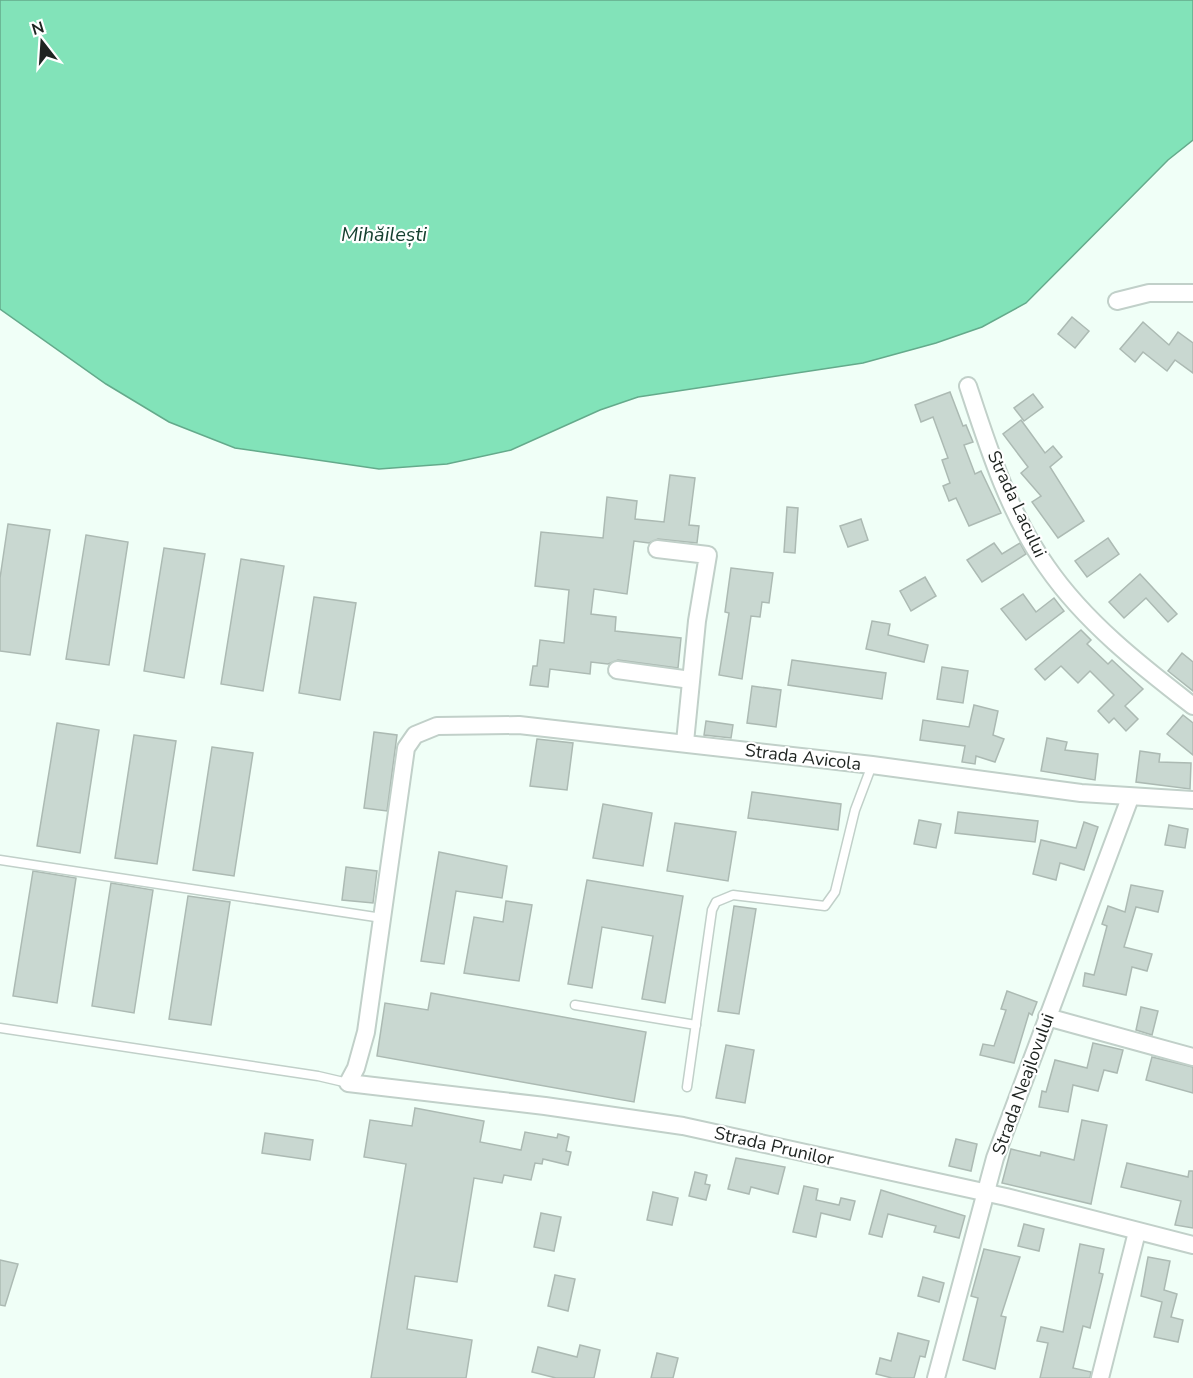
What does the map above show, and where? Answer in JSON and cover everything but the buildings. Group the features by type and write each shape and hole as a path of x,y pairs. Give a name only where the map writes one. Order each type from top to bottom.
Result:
{"street":[{"path":"1117,300 1149,293 1193,293"},
{"name":"Strada Lacului","path":"968,386 1010,499 1046,566 1065,591 1114,641 1193,706"},
{"path":"657,549 708,555 685,742"},
{"path":"617,670 691,680"},
{"name":"Strada Avicola","path":"382,918 406,748 415,735 437,726 498,724 685,742 1130,798 1193,800"},
{"name":"Strada Neajlovului","path":"936,1378 995,1158 1130,798"},
{"path":"348,1083 357,1068 366,1032 382,918"},
{"path":"1047,1017 1193,1056"},
{"name":"Strada Prunilor","path":"348,1083 545,1106 683,1126 986,1193 1193,1245"},
{"path":"1100,1378 1137,1232"}],"lane":[{"path":"687,1087 712,910 716,902 733,895 825,906 835,892 855,810 872,765"},
{"path":"0,860 382,918"},
{"path":"575,1005 696,1024"},
{"path":"0,1028 318,1076 348,1083"}],"water":[{"name":"Mihăilești","path":"0,0 1193,0 1193,140 1168,160 1026,303 982,327 936,343 863,363 638,397 600,410 511,450 447,464 379,469 235,448 169,422 106,384 0,309"}]}
